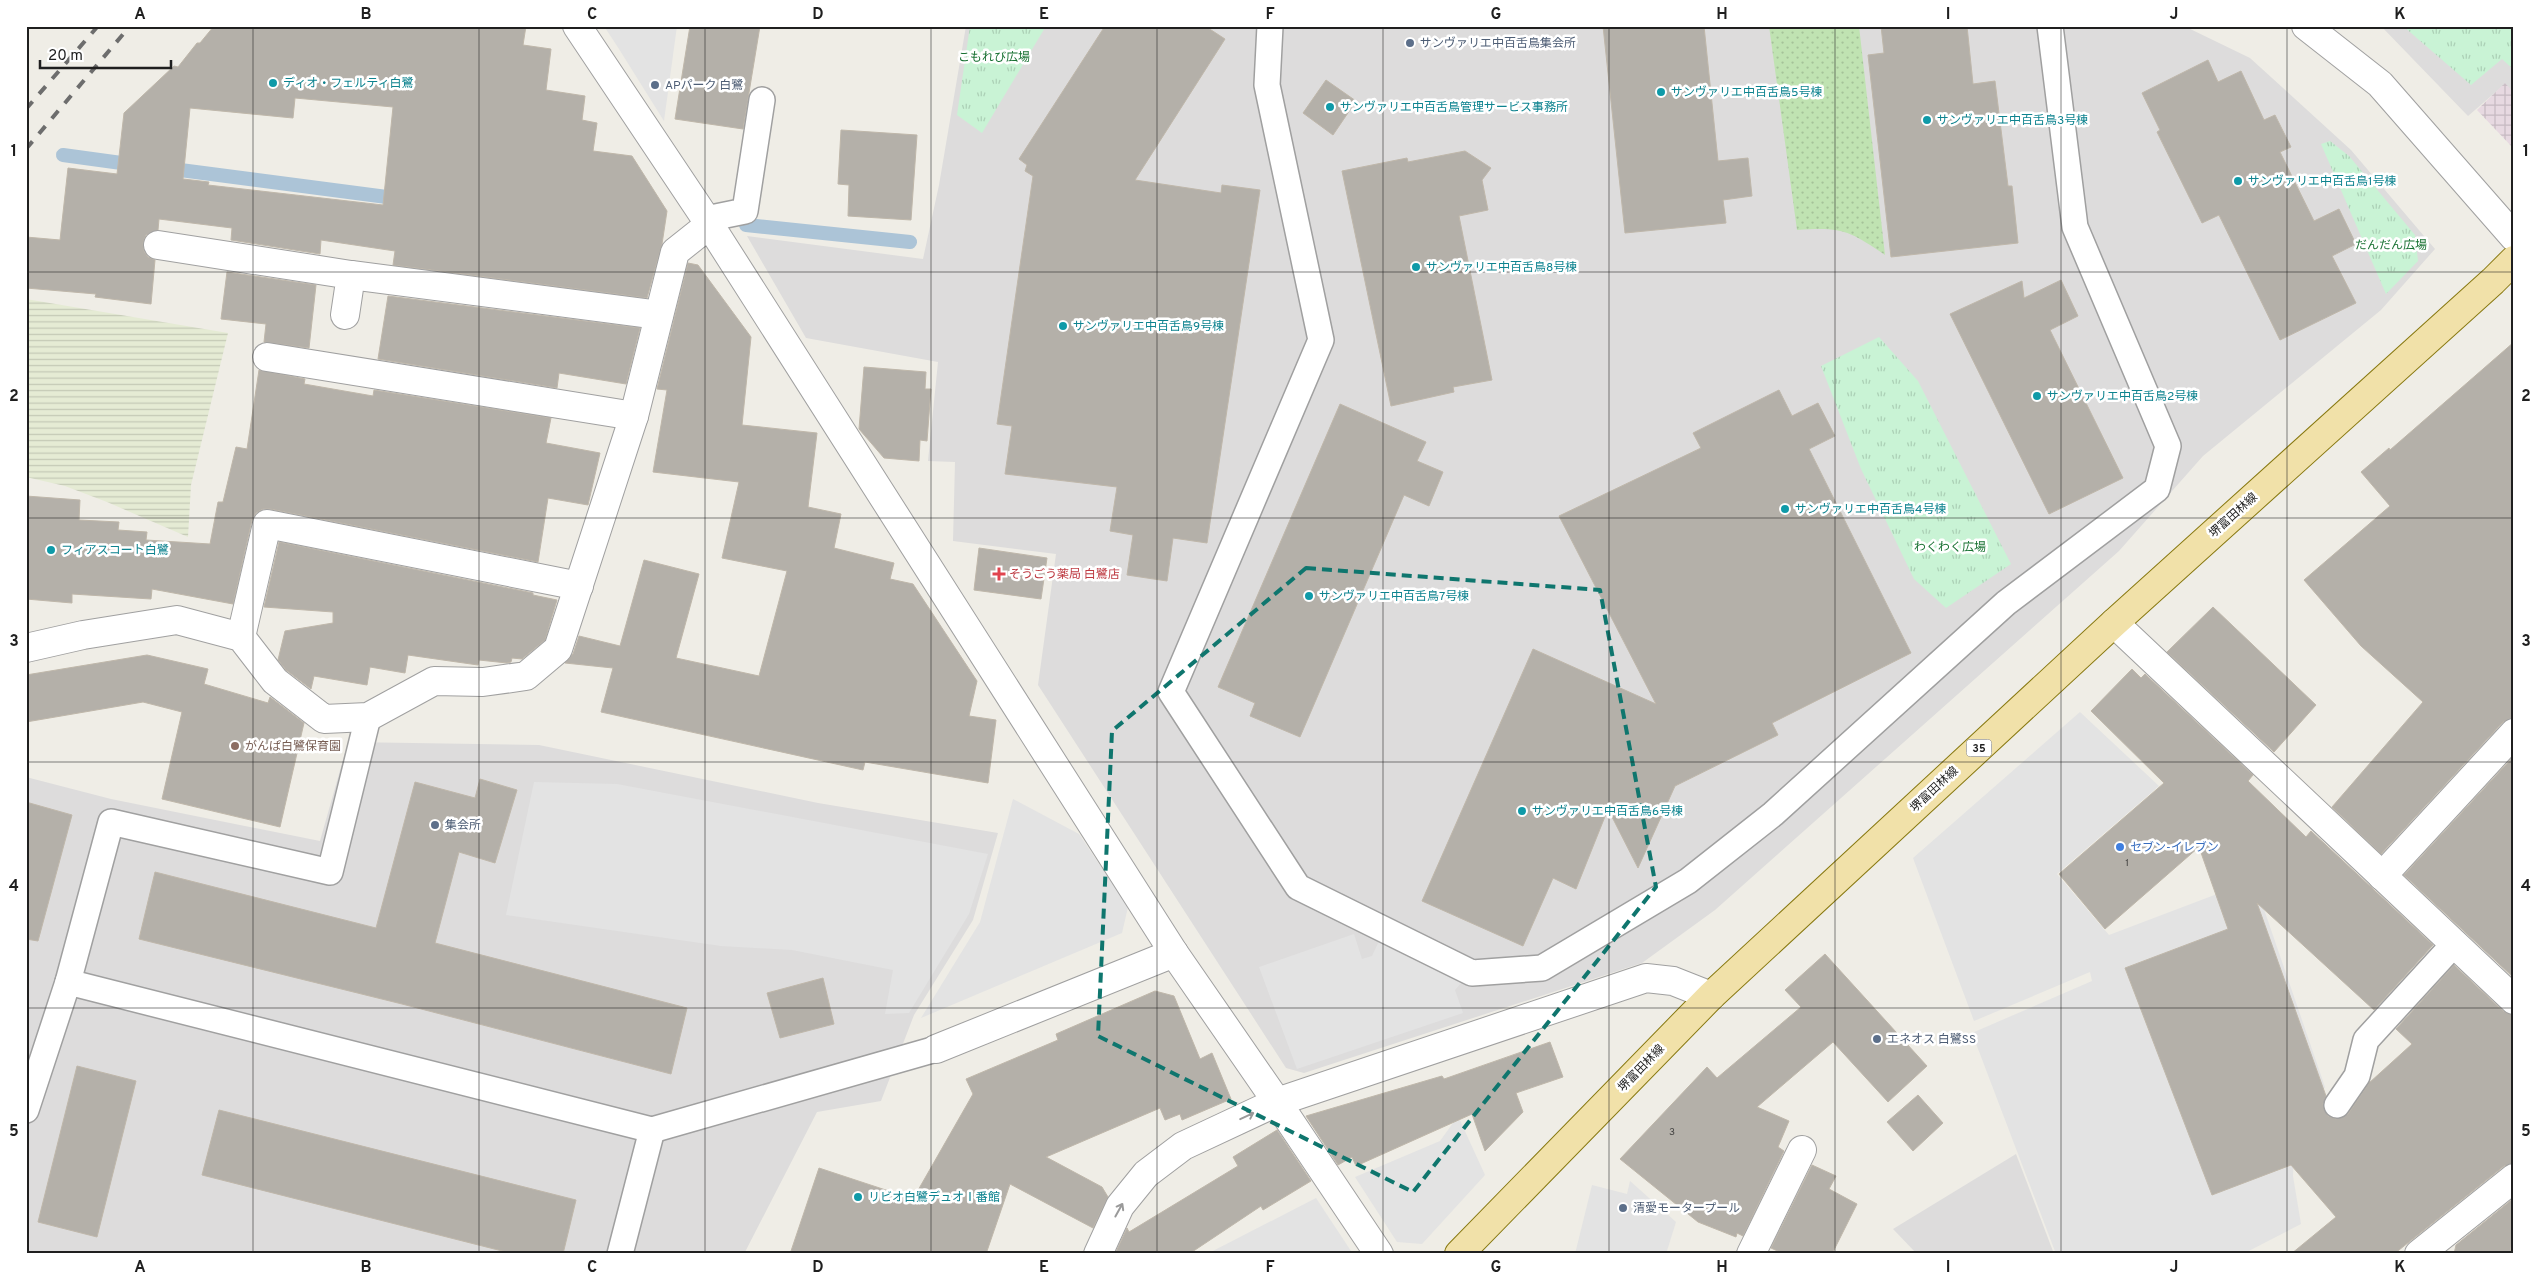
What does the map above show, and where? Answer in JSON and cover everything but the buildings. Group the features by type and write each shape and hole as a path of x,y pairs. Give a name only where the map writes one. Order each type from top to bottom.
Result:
{"main road":[{"name":"堺富田林線","path":"1459,1254 1711,996 2114,623 2514,260"}],"street":[{"path":"578,26 707,222 1174,952 1379,1254"},
{"path":"2306,26 2380,84 2514,237"},
{"path":"26,648 83,634 177,620 241,637 275,681 324,719 368,717 434,682 483,682 526,676 558,649 634,416 676,252 707,222"},
{"path":"158,245 351,275 659,315"},
{"path":"345,315 351,275"},
{"path":"267,356 634,416"},
{"path":"241,637 267,524 579,586"},
{"path":"2114,623 2514,1000"},
{"path":"2382,876 2514,734"},
{"path":"936,1049 1174,952"},
{"path":"1098,1254 1120,1206 1146,1174 1183,1146 1277,1102 1646,978 1672,981 1711,996"},
{"path":"1752,1254 1802,1150"},
{"path":"2419,1254 2514,1178"}],"lane":[{"path":"1270,26 1267,85 1321,340 1170,692 1298,887 1472,973 1542,968 1688,881 1773,814 2006,603 2157,489 2168,446 2074,227 2050,26"},
{"path":"707,222 745,211 762,100"},
{"path":"26,1110 68,982 111,822 330,872 368,717"},
{"path":"2337,1105 2357,1076 2366,1040 2455,943"},
{"path":"68,982 652,1130 936,1049"},
{"path":"620,1254 652,1130"}],"highlighted area":[{"path":"1306,568 1600,590 1656,887 1413,1192 1098,1036 1112,731"}],"shaded area":[{"name":"APパーク 白鷺","path":"604,26 677,26 664,121 619,49"},
{"path":"966,26 2184,26 2250,58 2351,150 2435,249 2381,310 2203,456 2119,551 1715,910 1642,963 1304,1073 1286,1068 1038,685 1056,554 953,541 955,462 928,461 938,362 806,338 747,236 923,259 939,185"},
{"path":"2381,26 2514,26 2514,93 2505,84 2468,116"},
{"path":"2505,83 2514,93 2514,149 2477,110"},
{"path":"2080,712 2159,786 2057,874 2109,935 2254,880 2325,1087 2294,1145 2293,1176 2301,1224 2243,1254 2056,1254 1972,1033 2092,981 2090,972 1974,1021 1913,858"},
{"path":"348,742 539,745 818,803 998,833 973,920 914,1015 881,1101 817,1112 744,1254 26,1254 26,777 111,799 320,841"},
{"path":"534,782 617,784 988,854 969,914 909,1013 885,1014 893,970 792,950 721,946 506,915"},
{"path":"1013,799 1079,834 1128,907 1122,933 921,1018 980,922"},
{"path":"1354,934 1362,959 1372,956 1379,941 1462,982 1455,990 1463,1013 1297,1069 1259,967"},
{"path":"1458,1116 1485,1175 1422,1244 1397,1242 1355,1177 1440,1141"},
{"path":"2016,1154 2054,1254 1917,1254 1893,1229"},
{"name":"清愛モータープール","path":"1630,1181 1676,1222 1666,1254 1575,1254 1592,1185 1627,1194"},
{"path":"1316,1198 1353,1254 1207,1254"}],"green space":[{"name":"こもれび広場","path":"970,26 1046,26 982,133 957,115"},
{"path":"1769,26 1859,26 1885,255 1862,240 1844,232 1825,229 1797,230"},
{"path":"2403,26 2514,26 2514,70 2502,59 2471,85"},
{"name":"だんだん広場","path":"2330,141 2349,156 2415,235 2418,261 2386,294 2321,144"},
{"path":"26,299 228,333 191,485 188,537 65,486 26,477"},
{"name":"わくわく広場","path":"1879,337 1918,381 2011,564 1946,608 1914,579 1861,469 1821,366"}],"waterway":[{"path":"63,155 136,165"},
{"path":"165,168 402,199"},
{"path":"746,225 910,242"}],"railway":[{"path":"26,109 98,26"},
{"path":"26,149 130,26"}],"place":[{"name":"サンヴァリエ中百舌鳥集会所","path":"1410,43"},
{"name":"ディオ・フェルティ白鷺","path":"273,83"},
{"name":"APパーク 白鷺","path":"655,85"},
{"name":"サンヴァリエ中百舌鳥5号棟","path":"1661,92"},
{"name":"サンヴァリエ中百舌鳥管理サービス事務所","path":"1330,107"},
{"name":"サンヴァリエ中百舌鳥3号棟","path":"1927,120"},
{"name":"サンヴァリエ中百舌鳥1号棟","path":"2238,181"},
{"name":"サンヴァリエ中百舌鳥8号棟","path":"1416,267"},
{"name":"サンヴァリエ中百舌鳥9号棟","path":"1063,326"},
{"name":"サンヴァリエ中百舌鳥2号棟","path":"2037,396"},
{"name":"サンヴァリエ中百舌鳥4号棟","path":"1785,509"},
{"name":"フィアスコート白鷺","path":"51,550"},
{"name":"そうごう薬局 白鷺店","path":"999,574"},
{"name":"サンヴァリエ中百舌鳥7号棟","path":"1309,596"},
{"name":"がんぱ白鷺保育園","path":"235,746"},
{"name":"サンヴァリエ中百舌鳥6号棟","path":"1522,811"},
{"name":"集会所","path":"435,825"},
{"name":"セブン-イレブン","path":"2120,847"},
{"name":"エネオス 白鷺SS","path":"1877,1039"},
{"name":"リビオ白鷺デュオⅠ番館","path":"858,1197"},
{"name":"清愛モータープール","path":"1623,1208"}]}
